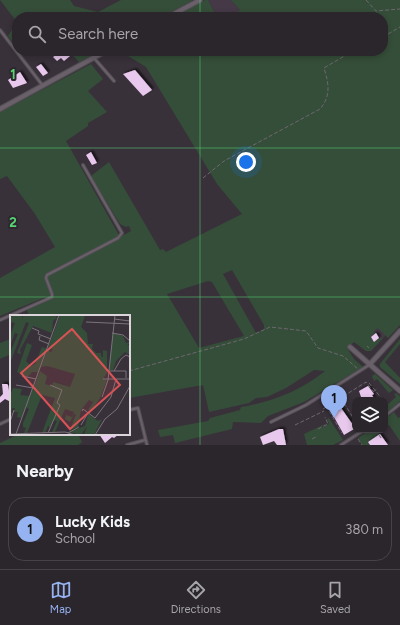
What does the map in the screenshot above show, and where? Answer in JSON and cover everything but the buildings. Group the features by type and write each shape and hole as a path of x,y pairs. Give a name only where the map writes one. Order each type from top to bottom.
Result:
{"street":[{"path":"177,12 200,0"},
{"path":"0,109 97,56"},
{"path":"370,364 400,331"},
{"path":"350,347 400,391"}],"lane":[{"path":"0,30 12,46"},
{"path":"20,56 43,86"},
{"path":"94,58 114,81"},
{"path":"11,315 52,297 46,278 47,275 118,238 122,233 83,165"},
{"path":"0,320 10,316"},
{"path":"272,422 306,405 362,372 370,364"},
{"path":"388,414 400,404"},
{"path":"130,410 138,408 147,445"},
{"path":"0,424 10,419"},
{"path":"340,445 359,433"},
{"path":"127,445 146,440"}],"path":[{"path":"366,0 376,11 400,9"},
{"path":"388,34 400,27"},
{"path":"203,178 224,161 320,109 327,98 329,90 324,68 344,56"},
{"path":"130,372 244,339 270,327 306,331 318,348 343,356 362,372"},
{"path":"295,425 323,410 326,406 366,382 380,397"},
{"path":"369,383 374,391"},
{"path":"374,391 377,388"},
{"path":"341,398 352,416"},
{"path":"329,410 346,400"},
{"path":"326,406 342,433"},
{"path":"318,430 328,424 325,417"},
{"path":"378,433 381,438"},
{"path":"312,439 316,437"},
{"path":"357,438 362,445"}],"shaded area":[{"path":"208,0 231,0 240,10 237,12 214,12"},
{"path":"379,327 387,334 371,351 366,351 356,343"}],"green space":[{"path":"0,0 70,0 74,6 98,12 12,12 12,16"},
{"path":"121,0 193,0 171,12 98,12"},
{"path":"205,0 208,0 214,12 183,12"},
{"path":"231,0 400,0 400,325 388,338 378,328 374,331 375,333 371,337 374,342 381,337 383,338 371,351 366,351 354,342 347,348 354,359 363,367 304,402 268,416 261,423 233,422 232,429 175,443 173,435 160,437 158,430 208,421 210,418 240,410 241,407 274,399 296,390 325,371 314,370 286,388 267,397 256,398 249,403 209,412 203,385 130,398 130,315 29,315 27,310 50,299 48,296 0,316 0,278 55,247 35,214 7,176 0,179 0,112 91,64 103,79 88,91 107,112 88,123 88,126 66,141 120,237 131,231 129,226 126,227 120,224 91,176 109,162 160,250 163,249 166,252 242,214 217,184 146,67 128,56 388,56 388,12 237,12 240,10","holes":["232,270 264,325 264,329 256,333 223,274","208,281 212,282 244,336 199,348 167,294"]},
{"path":"12,30 12,42 8,36"},
{"path":"74,56 90,56 79,62"},
{"path":"10,339 10,354 0,359 0,343"},
{"path":"400,339 400,344 385,362 400,378 400,384 380,367 380,364"},
{"path":"375,374 393,390 389,393 377,379 374,381 372,376"},
{"path":"396,393 400,396 400,401 388,411 388,404 396,397 394,394"},
{"path":"394,412 398,418 400,417 400,441 388,426 388,417"},
{"path":"329,418 343,440 333,445 307,445 304,434 327,423 317,430 329,424 327,419"},
{"path":"365,433 377,433 379,435 368,442 370,445 362,445 358,438"},
{"path":"17,435 78,435 82,442 78,445 0,445 0,443"}],"place":[{"name":"Lucky Kids","path":"334,418"}]}
